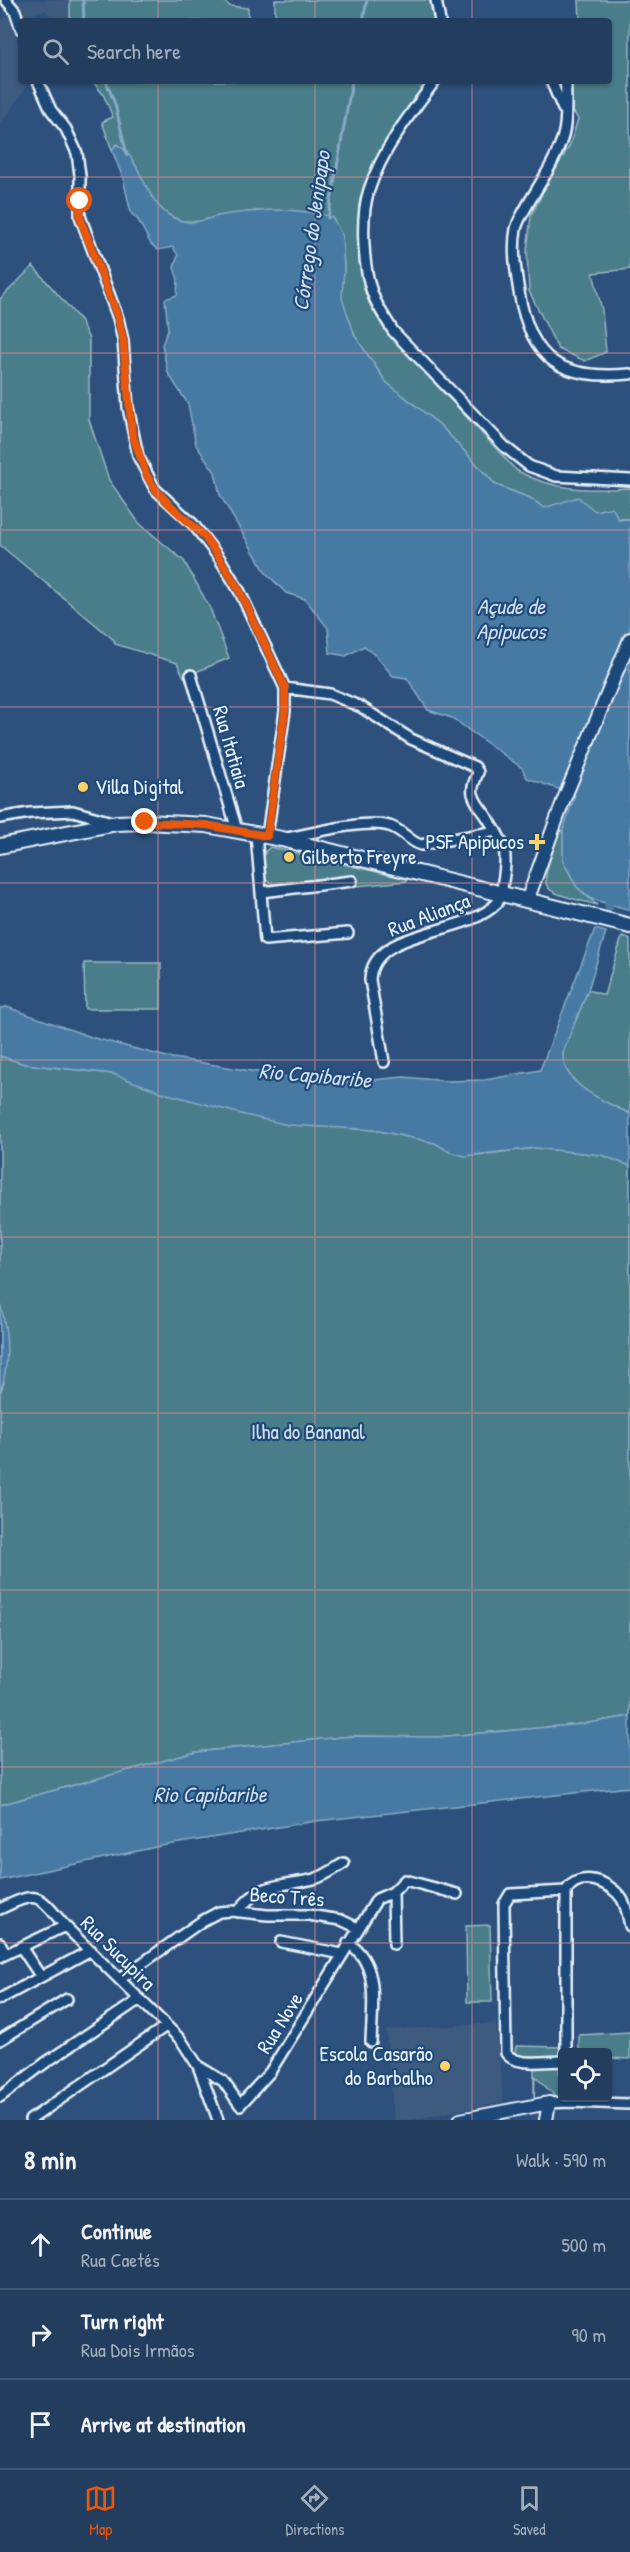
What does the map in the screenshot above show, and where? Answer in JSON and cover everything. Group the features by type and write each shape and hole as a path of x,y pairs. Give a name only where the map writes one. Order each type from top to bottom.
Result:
{"main road":[{"path":"0,846 117,823 156,822 251,833 630,926"}],"street":[{"path":"6,0 15,11 18,20"},
{"path":"436,0 439,18"},
{"path":"39,84 51,110 66,129 77,153 80,175 80,216 118,318 123,340 128,407 138,456 155,489 194,524 220,559 240,592 285,688 285,711 251,833 262,892 265,940 348,933"},
{"path":"433,84 387,150 369,190 365,210 366,263 372,292 379,309 393,331 505,447 529,466 556,476 630,480"},
{"path":"552,84 565,114"},
{"path":"566,84 565,128 559,147 516,228 516,269 521,305 536,345 558,365 587,376 630,374"},
{"path":"527,900 564,799 630,639"},
{"name":"Rua Itatiaia","path":"191,675 251,833"},
{"path":"285,688 330,694 361,707 419,743 475,767 478,772 472,789 474,798 496,831 508,857 501,894"},
{"path":"0,818 30,813 73,811 117,823"},
{"path":"282,839 346,827 384,824 399,830 413,842 421,845 496,831"},
{"path":"262,892 352,881"},
{"name":"Rua Aliança","path":"384,1062 371,972 375,962 391,947 401,942 477,918 497,903 501,894"},
{"path":"238,1911 250,1896 258,1891 315,1879 344,1863"},
{"name":"Rua Nove","path":"240,2105 270,2072 376,1899 393,1892 402,1880 457,1894"},
{"path":"566,2048 566,1891 571,1884 577,1881 604,1883 623,1900 630,1926"},
{"path":"558,2061 517,2061 509,2058 506,2053 504,1904 510,1894 566,1891"},
{"path":"393,1892 394,1944"},
{"name":"Rua Sucupira","path":"0,1909 34,1896 48,1906 65,1926 181,2040 198,2066 218,2120"},
{"name":"Beco Três","path":"120,1979 212,1914 238,1911 267,1916 308,1915 340,1920 358,1928"},
{"path":"0,1943 3,1956 65,1926"},
{"path":"281,1942 342,1954"},
{"path":"348,1943 363,1955 371,1974 370,2042"},
{"path":"21,1947 41,1977"},
{"path":"0,1999 91,1950"},
{"path":"0,2040 67,1999"},
{"path":"0,2097 45,2063 140,2000"},
{"path":"30,2120 166,2026"},
{"name":"Rua Sucupira","path":"198,2066 223,2081 240,2105"},
{"path":"460,2120 488,2117 558,2101"},
{"path":"605,2102 630,2104"},
{"path":"546,2120 549,2103"}],"shaded area":[{"path":"16,0 70,0 72,18 51,18 46,10 25,18"},
{"path":"9,15 18,41 18,84 29,84 0,124 0,22"},
{"name":"Escola Casarão do Barbalho","path":"496,2023 503,2102 410,2120 394,2120 386,2030"}],"green space":[{"path":"70,0 222,0 230,6 248,8 248,18 70,18"},
{"path":"275,0 432,0 434,18 275,18"},
{"path":"579,0 630,0 630,269 593,273 602,310 606,352 585,361 558,349 529,291 527,251 531,216 569,147 578,119 556,84 612,84 612,18 580,18"},
{"path":"95,84 426,84 378,157 365,185 362,224 364,289 369,303 386,331 516,470 557,486 586,489 630,488 630,519 609,517 568,506 544,508 530,498 496,485 440,425 386,382 355,336 341,298 344,269 342,235 307,213 256,211 214,217 204,222 182,221 171,217 154,203 130,157 117,144 112,150 102,122 113,117 103,94"},
{"path":"33,266 80,320 89,339 89,420 109,480 139,523 184,561 210,608 229,658 184,677 177,663 115,644 114,640 0,545 0,299"},
{"path":"563,830 563,861 577,887 597,905 562,895 547,886 547,868 558,834"},
{"path":"270,847 407,879 407,881 357,886 356,877 352,875 273,884 265,879 260,857"},
{"path":"622,937 630,939 630,1114 576,1083 564,1064 563,1052 588,990 604,995"},
{"path":"84,963 161,963 161,1009 85,1009"},
{"name":"Ilha do Bananal","path":"0,1056 25,1064 113,1074 347,1128 375,1130 436,1143 450,1152 478,1155 535,1148 602,1155 630,1166 630,1716 583,1724 437,1737 352,1736 196,1752 0,1805 0,1393 4,1383 0,1362"},
{"path":"490,1925 492,2002 467,2002 466,1926"},
{"path":"630,2032 630,2059 612,2058 612,2048 579,2048 579,2035"},
{"path":"516,2046 562,2047 558,2048 558,2057 514,2057"},
{"path":"558,2060 558,2099 535,2076 534,2105 534,2061"}],"water":[{"name":"Açude de Apipucos","path":"116,144 131,158 156,202 164,211 181,221 194,222 227,214 268,210 305,212 332,217 342,235 344,269 342,298 355,336 386,382 440,425 496,485 530,498 544,508 578,497 595,511 612,507 619,520 630,519 630,910 592,899 577,887 563,861 563,830 575,795 527,778 522,768 452,718 428,710 407,678 393,676 364,646 346,656 330,653 328,628 305,599 286,593 266,573 220,495 215,472 196,445 188,404 168,373 162,345 168,329 165,299 177,295 178,279 174,268 178,255 173,247 158,250 151,244 138,220 131,213 123,178 112,150"},
{"name":"Rio Capibaribe","path":"595,929 606,932 588,990 563,1052 564,1064 576,1083 586,1091 630,1114 630,1166 602,1155 535,1148 465,1156 450,1152 435,1143 375,1130 288,1125 164,1093 113,1074 25,1064 0,1056 0,1008 7,1007 94,1038 167,1057 329,1084 404,1077 447,1081 485,1080 540,1070"},
{"path":"0,1303 5,1325 7,1359 0,1393"},
{"name":"Rio Capibaribe","path":"630,1716 630,1787 316,1821 161,1846 0,1880 0,1805 196,1752 352,1736 437,1737 583,1724"}],"waterway":[{"path":"83,0 84,18"},
{"name":"Córrego do Jenipapo","path":"364,18 367,0"},
{"path":"107,84 115,104 127,155"},
{"name":"Córrego do Jenipapo","path":"328,218 351,84"}],"place":[{"name":"Villa Digital","path":"83,787"},
{"name":"PSF Apipucos","path":"537,842"},
{"name":"Gilberto Freyre","path":"289,857"},
{"name":"Escola Casarão do Barbalho","path":"445,2066"}],"route":[{"path":"80,201 83,226 118,318 123,340 128,407 138,456 155,489 194,524 220,559 240,592 285,688 285,711 267,836 206,825 145,822"}]}
